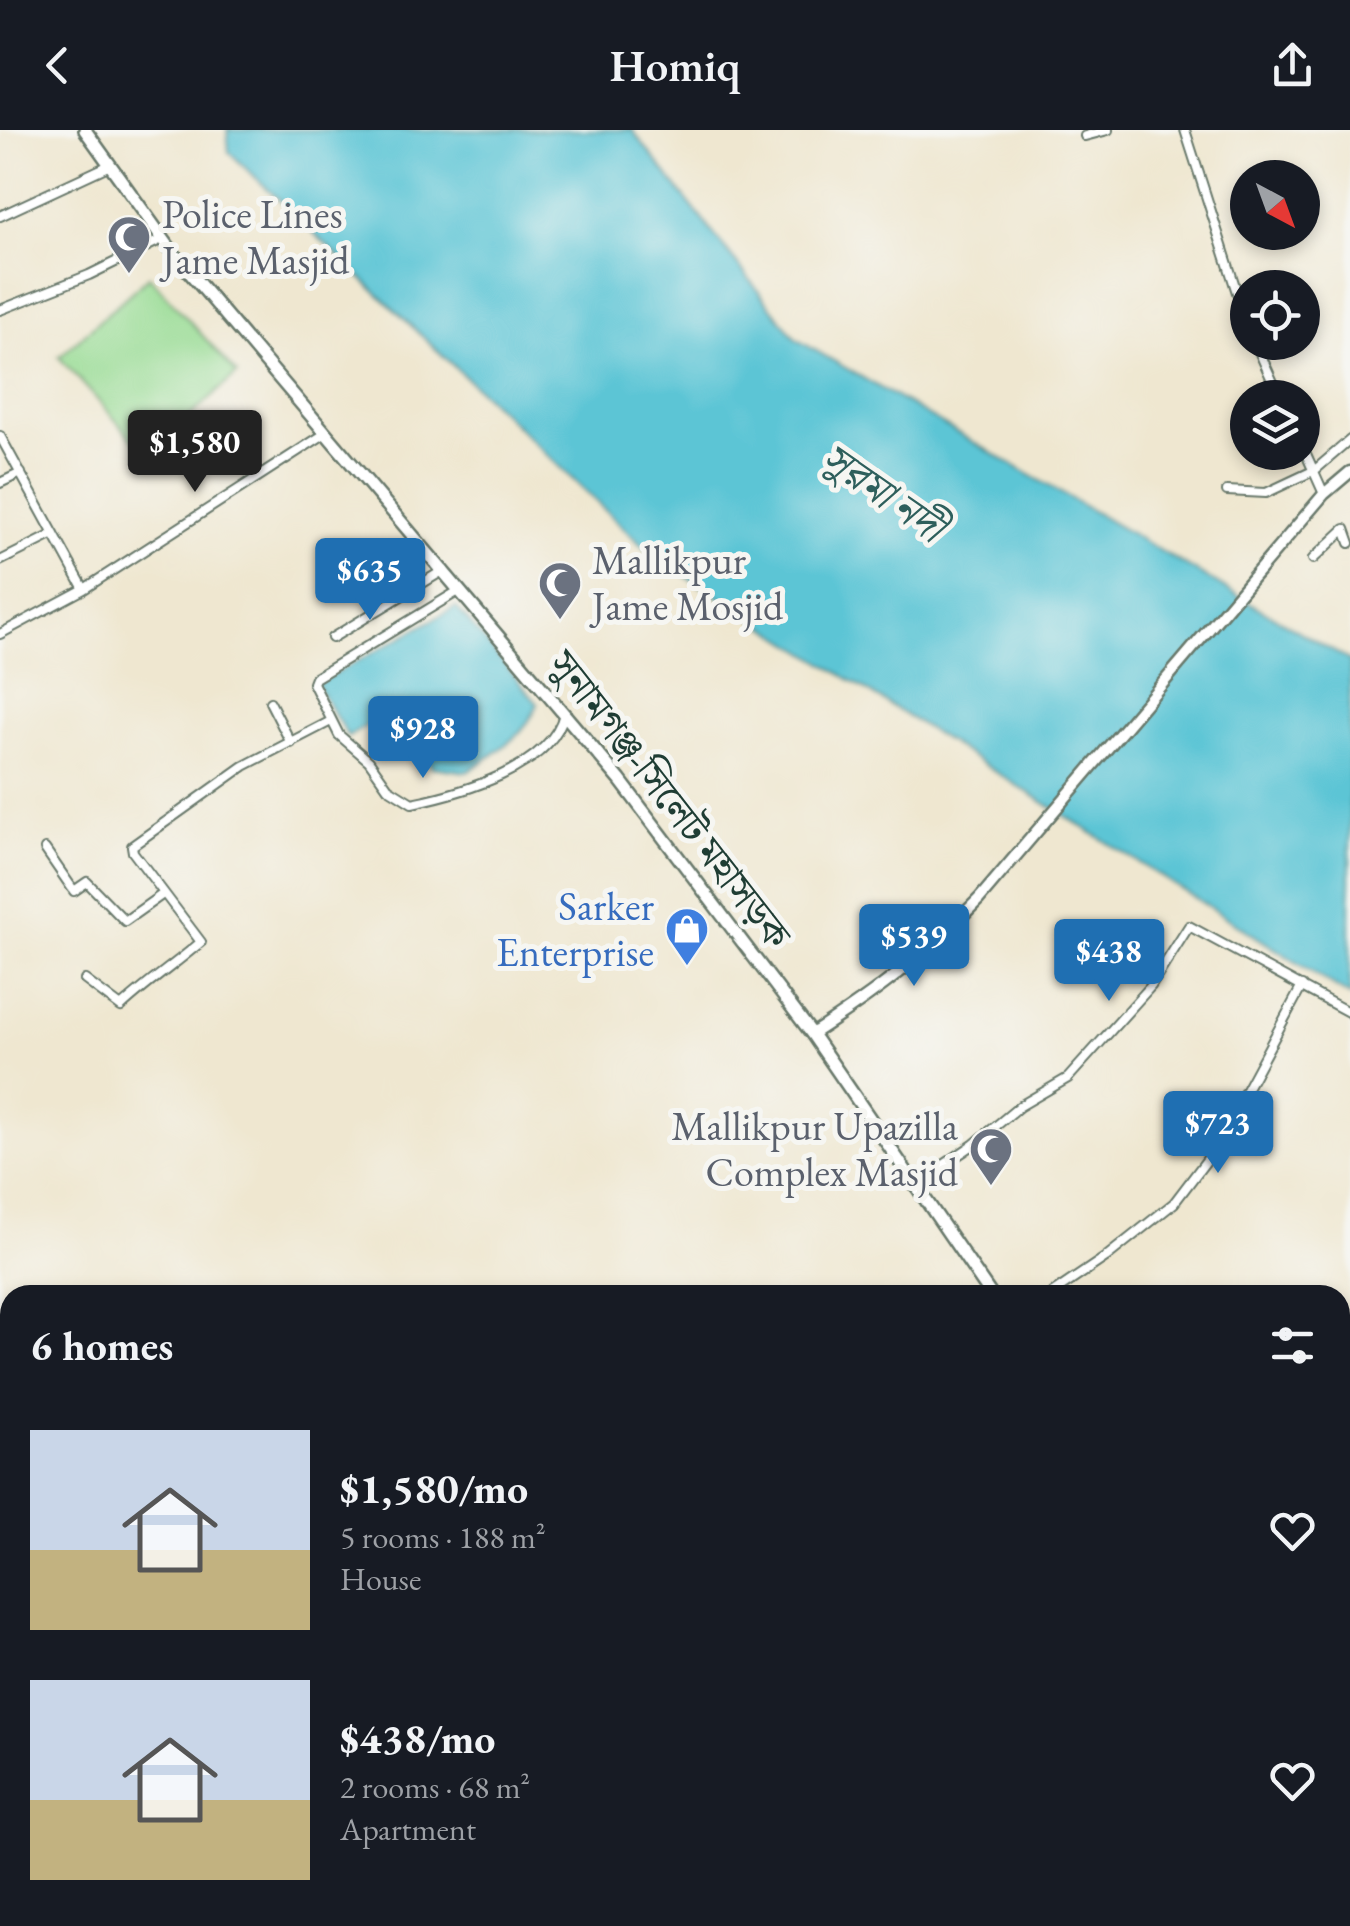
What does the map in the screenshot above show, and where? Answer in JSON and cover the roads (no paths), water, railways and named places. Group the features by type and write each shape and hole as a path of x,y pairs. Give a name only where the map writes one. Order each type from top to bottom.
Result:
{"main road":[{"name":"সুনামগঞ্জ-সিলেট মহাসড়ক","path":"85,130 162,239 620,780 812,1034 983,1285"},
{"path":"812,1034 899,976 979,899 1324,494 1350,472"}],"street":[{"path":"1085,136 1108,130"},
{"path":"1185,130 1230,271"},
{"path":"0,216 110,165"},
{"path":"0,310 90,275 162,239"},
{"path":"0,634 84,589 326,433"},
{"path":"0,436 84,589"},
{"path":"1320,466 1350,440"},
{"path":"1227,491 1266,493 1315,470 1324,494"},
{"path":"0,483 20,473"},
{"path":"1313,559 1345,529 1350,544"},
{"path":"0,561 54,534"},
{"path":"332,638 444,570"},
{"path":"462,590 315,678 312,683 339,735 369,761 388,788 412,802 454,794 500,776 560,732 564,714"},
{"path":"270,702 291,742"},
{"path":"86,980 120,1006 201,942 132,852 132,846 244,766 331,721"},
{"path":"45,849 74,891 88,882 125,922 163,894"},
{"path":"914,1185 1020,1106 1068,1078 1151,986 1189,926 1350,1013"},
{"path":"1065,1285 1174,1203 1212,1152 1302,986"}],"water":[{"name":"সুরমা নদী","path":"227,130 632,130 796,339 1350,661 1350,996 651,554 229,152"},
{"path":"456,607 538,704 525,725 508,743 467,772 432,767 402,723 371,723 348,737 316,684"}],"place":[{"name":"Police Lines Jame Masjid","path":"129,275"},
{"name":"Mallikpur Jame Mosjid","path":"560,621"},
{"name":"Sarker Enterprise","path":"687,967"},
{"name":"Mallikpur Upazilla Complex Masjid","path":"991,1187"}]}
